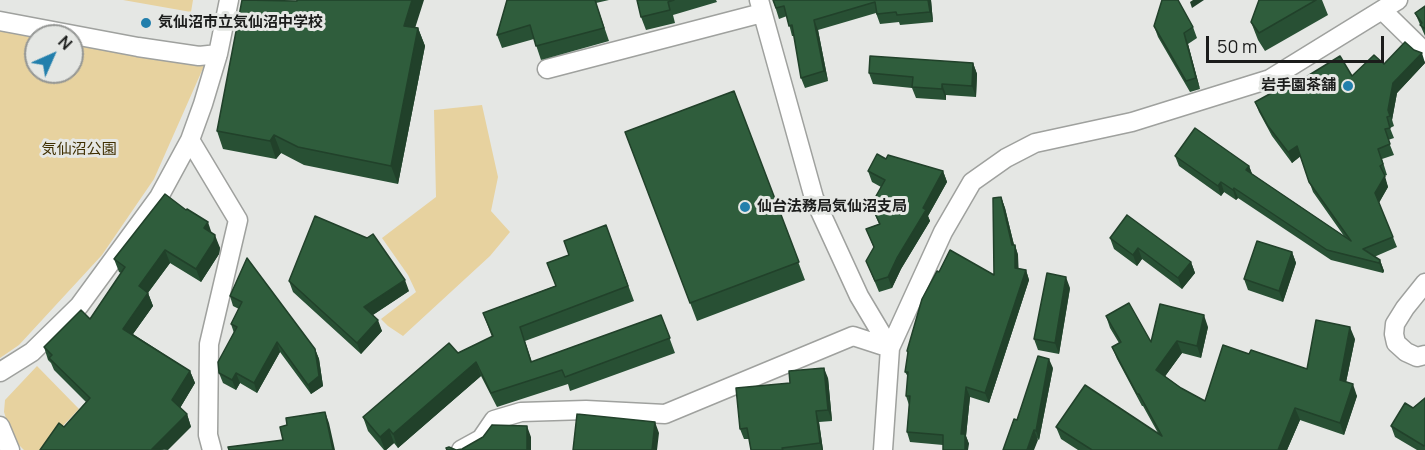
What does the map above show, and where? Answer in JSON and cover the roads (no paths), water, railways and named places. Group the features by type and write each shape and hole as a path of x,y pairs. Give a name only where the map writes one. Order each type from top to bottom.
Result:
{"street":[{"path":"0,372 32,352 79,306 159,197 190,140 218,54 229,0"},
{"path":"883,450 890,348 943,232 972,182 1006,158 1035,143 1132,122 1270,79 1398,0"},
{"path":"547,69 760,7 814,198 859,296 890,348"},
{"path":"1382,10 1425,52"},
{"path":"0,21 138,47 199,56 218,54"},
{"path":"190,140 238,220 209,344 208,435 212,450"},
{"path":"1425,283 1395,324 1394,334 1396,343 1406,352 1417,357 1425,355"},
{"path":"461,450 481,439 494,420 522,412 586,410 665,414 852,336 890,348"},
{"path":"0,426 10,450"}],"place":[{"name":"気仙沼市立気仙沼中学校","path":"146,23"},
{"name":"岩手園茶舗","path":"1348,86"},
{"name":"仙台法務局気仙沼支局","path":"745,207"}],"park label":[{"name":"気仙沼公園","path":"79,150"}]}
